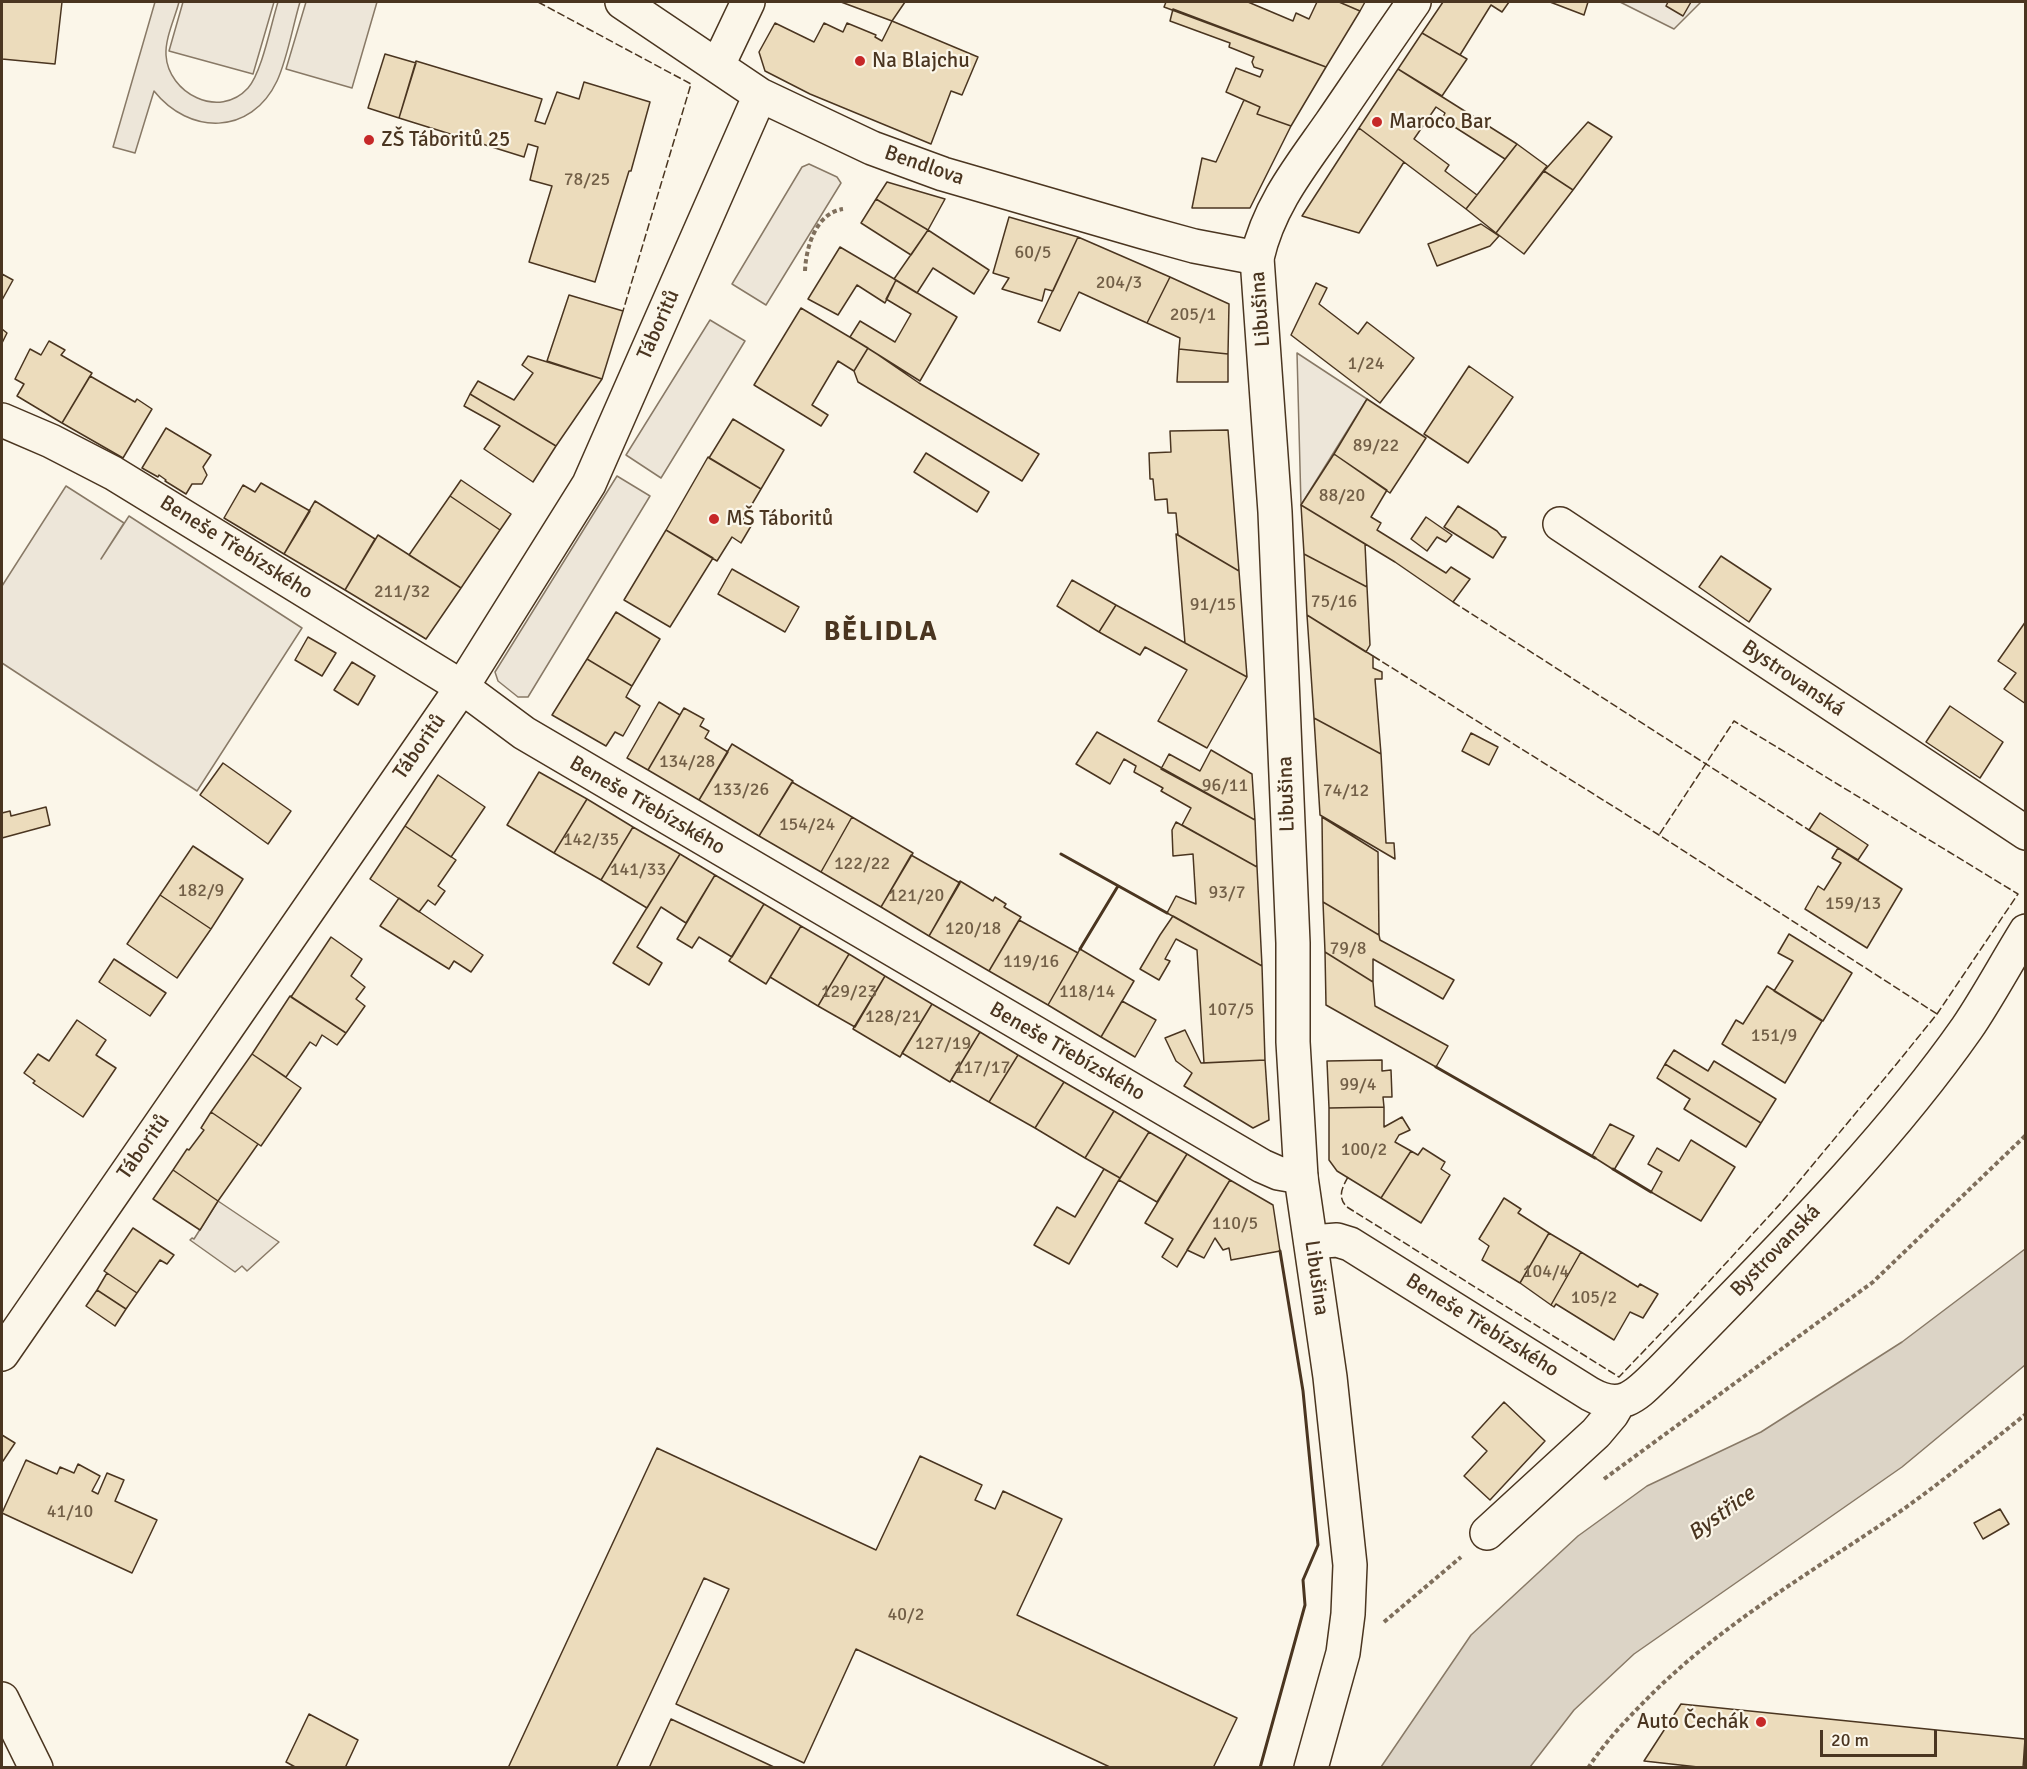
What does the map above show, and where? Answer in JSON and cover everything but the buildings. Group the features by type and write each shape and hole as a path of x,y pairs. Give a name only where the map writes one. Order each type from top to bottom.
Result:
{"street":[{"name":"Bendlova","path":"622,2 760,95 872,148 943,174 1163,238 1257,258"},
{"path":"718,65 748,2"},
{"name":"Libušina","path":"1311,1767 1343,1653 1347,1629 1350,1565 1330,1377 1301,1177 1293,1042 1293,943 1275,512 1257,258 1266,227 1298,170 1414,2"},
{"name":"Táboritů","path":"2,1354 462,687 589,484 760,95"},
{"name":"Beneše Třebízského","path":"2,420 51,441 113,473 462,687 524,733 1204,1132 1271,1170 1301,1177"},
{"name":"Bystrovanská","path":"1560,524 2025,833"},
{"name":"Bystrovanská","path":"1487,1533 1596,1433 1619,1402 1634,1396 1661,1371 1824,1201 1933,1074 1968,1027 2025,931"},
{"name":"Beneše Třebízského","path":"1311,1242 1337,1240 1350,1244 1590,1395 1600,1400 1619,1402"},
{"path":"2,1699 36,1767"}],"path":[{"path":"805,271 816,229 827,215 843,209"},
{"path":"1598,1483 1873,1282 2025,1135"},
{"path":"1588,1767 1614,1734 1659,1687 1736,1621 1875,1529 1973,1457 2025,1414"},
{"path":"1392,1616 1487,1533"}],"shaded area":[{"path":"155,2 179,2 166,48 169,69 176,81 185,91 197,98 210,102 223,102 236,97 253,81 262,60 278,2 300,2 281,73 266,99 252,112 236,120 219,123 201,122 184,116 154,91 135,153 113,147"},
{"path":"183,2 274,2 253,74 169,51"},
{"path":"306,2 377,2 352,88 286,69"},
{"path":"1620,2 1701,2 1674,29"},
{"path":"809,164 837,177 841,183 766,305 732,284 802,167"},
{"path":"710,320 745,341 661,478 626,455"},
{"path":"1297,353 1367,399 1301,505"},
{"path":"617,476 650,496 528,697 518,697 498,681 495,672"},
{"path":"66,486 124,523 101,559 129,516 302,628 197,791 2,663 2,586"},
{"path":"218,1201 279,1242 247,1271 242,1266 235,1272 190,1240 194,1239"}],"water":[{"name":"Bystřice","path":"2025,1249 2025,1365 1902,1467 1634,1654 1574,1710 1530,1767 1381,1767 1471,1635 1578,1536 1647,1486 1761,1432 1902,1342"}],"fence":[{"path":"538,2 691,84 623,311"},
{"path":"1453,602 1809,830"},
{"path":"1373,656 1659,835 1937,1014"},
{"path":"1348,1177 1341,1196 1347,1207 1619,1377 1781,1203 1894,1067 1937,1014 2018,894 1734,721 1659,835"}],"wall":[{"path":"1061,854 1167,913"},
{"path":"1080,949 1118,886"},
{"path":"1436,1067 1595,1158"},
{"path":"1613,1169 1651,1192"},
{"path":"1260,1768 1305,1605 1303,1580 1318,1545 1303,1391 1280,1251"}],"place":[{"name":"Na Blajchu","path":"860,61"},
{"name":"Maroco Bar","path":"1377,122"},
{"name":"ZŠ Táboritů 25","path":"369,140"},
{"name":"MŠ Táboritů","path":"714,519"},
{"name":"Auto Čechák","path":"1761,1722"}],"district":[{"name":"BĚLIDLA","path":"881,633"}]}
